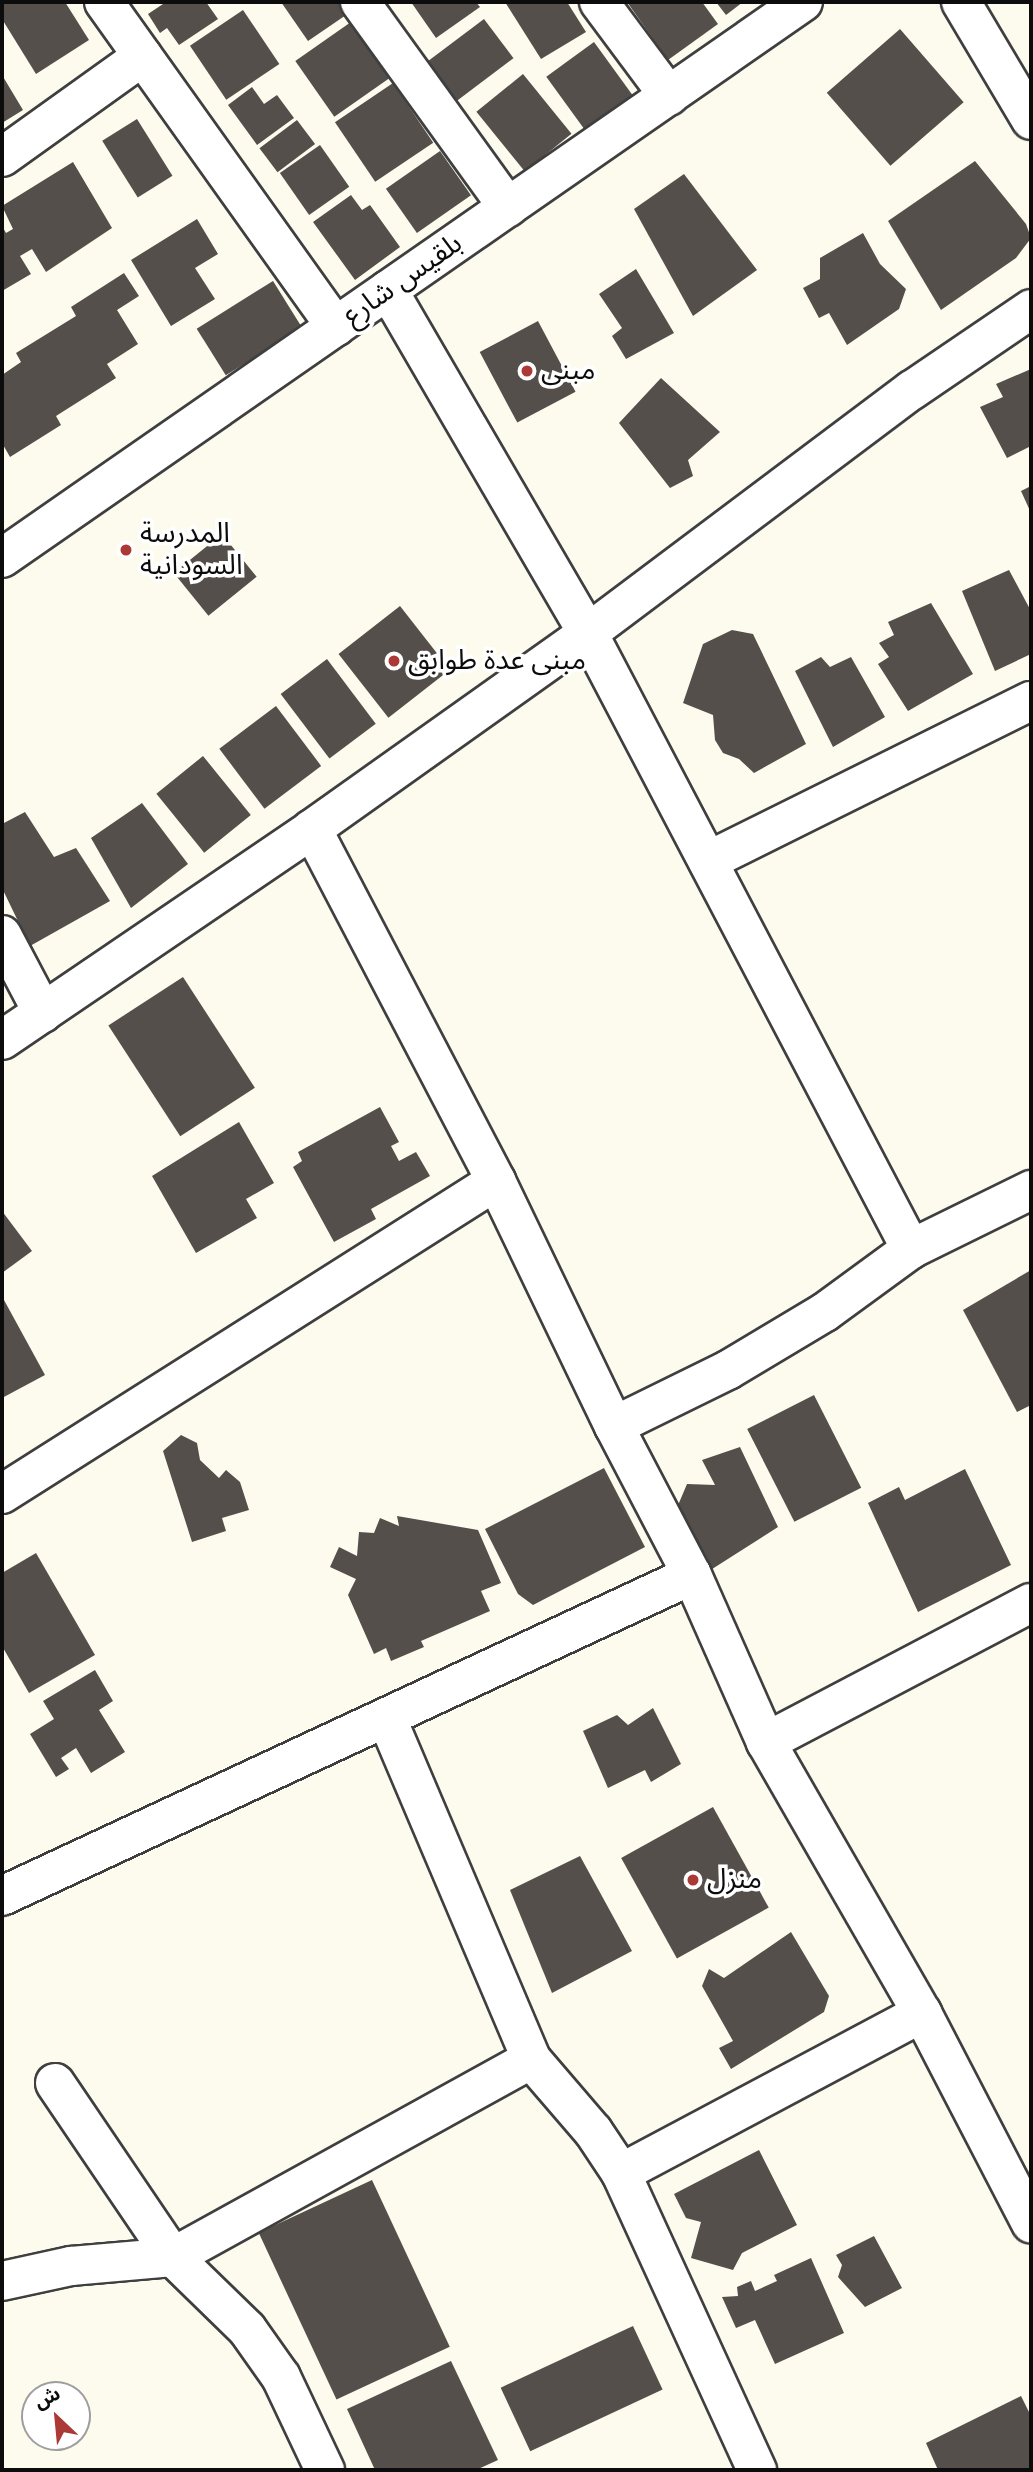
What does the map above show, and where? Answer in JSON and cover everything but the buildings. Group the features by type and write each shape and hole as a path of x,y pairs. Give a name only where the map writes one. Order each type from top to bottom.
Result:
{"street":[{"path":"104,2 336,327"},
{"path":"360,2 508,207"},
{"path":"599,2 669,96"},
{"name":"بلقيس شارع","path":"2,558 803,2"},
{"path":"961,2 1031,120"},
{"path":"2,157 143,56"},
{"path":"388,290 588,633 911,1249"},
{"path":"2,1040 312,829 588,633 756,504 1031,309"},
{"path":"708,861 1031,701"},
{"path":"312,829 496,1181 614,1426 692,1575 766,1742 922,2013 1031,2223"},
{"path":"2,935 43,1013"},
{"path":"2,1494 496,1181"},
{"path":"614,1426 728,1370 825,1311 911,1249 1031,1190"},
{"path":"2,1896 692,1575"},
{"path":"766,1742 1031,1603"},
{"path":"387,1718 531,2059 593,2131 621,2173 757,2470"},
{"path":"621,2173 922,2013"},
{"path":"2,2281 71,2266 173,2257 531,2059"},
{"path":"55,2083 173,2257 247,2329 281,2377 325,2470"}],"place":[{"name":"مبنى","path":"527,371"},
{"name":"المدرسة السودانية","path":"126,550"},
{"name":"مبنى عدة طوابق","path":"394,661"},
{"name":"منزل","path":"693,1880"}]}
